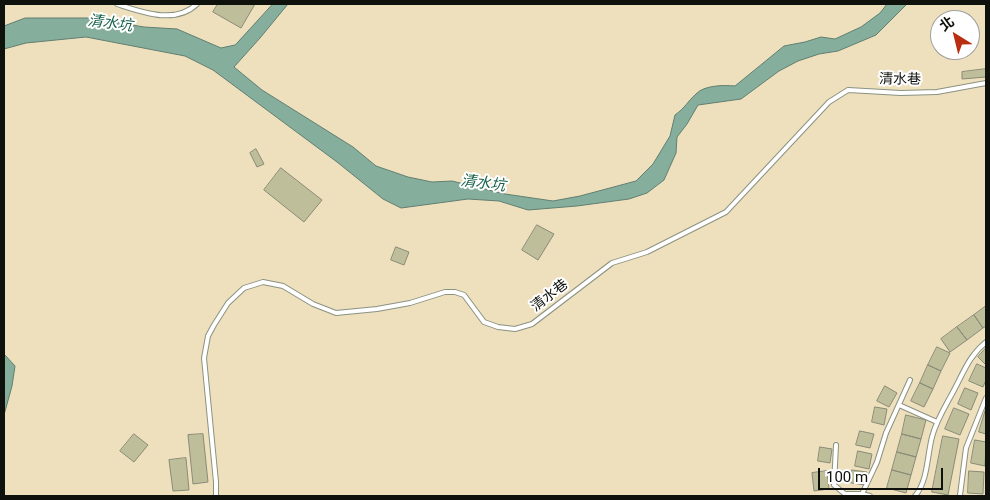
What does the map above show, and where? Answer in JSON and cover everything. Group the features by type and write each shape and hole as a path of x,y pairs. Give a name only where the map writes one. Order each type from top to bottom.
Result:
{"lane":[{"path":"117,4 152,16 179,13 190,10 197,4"},
{"name":"清水巷","path":"216,496 204,358 208,336 214,325 228,304 244,288 263,282 282,286 313,304 336,313 401,305 445,292 455,292 464,295 484,322 498,327 515,329 532,324 612,263 647,252 726,212 824,107 848,90 901,93 938,92 986,84"},
{"path":"915,496 925,473 931,439 937,422 964,368 975,352 986,342"},
{"path":"862,494 877,462 886,433 910,380"},
{"path":"960,495 966,448 986,398"},
{"path":"899,405 937,422"},
{"path":"836,445 834,484 845,494 870,496"}],"shaded area":[{"path":"4,4 986,4 986,496 4,496"}],"water":[{"name":"清水坑","path":"273,4 288,4 234,67 262,90 353,147 376,166 408,177 432,182 452,181 505,194 553,201 636,181 653,164 670,136 675,115 700,91 714,86 735,86 784,46 821,37 835,39 861,27 880,13 887,4 907,4 876,35 838,51 819,54 798,61 779,71 741,99 698,105 677,137 676,153 664,180 647,193 629,199 528,210 499,201 468,199 401,208 383,199 337,162 213,70 185,56 86,37 26,43 4,49 4,26 25,18 91,18 144,27 177,29 221,48 235,45"},
{"path":"4,354 15,366 4,415"}],"building":[{"path":"218,4 255,4 241,28 213,12"},
{"path":"986,69 986,77 962,79 962,72"},
{"path":"256,149 264,164 257,167 250,153"},
{"path":"281,168 322,200 304,222 264,190"},
{"path":"537,225 554,234 538,260 522,250"},
{"path":"396,247 409,252 404,265 391,260"},
{"path":"986,306 986,326 983,328 974,315"},
{"path":"974,315 983,328 967,340 957,327"},
{"path":"957,327 967,340 950,352 941,339"},
{"path":"937,347 950,353 941,371 928,365"},
{"path":"986,348 986,365 978,357"},
{"path":"977,364 986,368 986,380 983,387 969,381"},
{"path":"928,365 941,371 933,389 920,383"},
{"path":"920,383 933,389 924,407 911,401"},
{"path":"885,386 897,393 889,407 877,401"},
{"path":"965,388 978,393 971,410 958,404"},
{"path":"875,407 887,409 884,425 872,422"},
{"path":"954,408 969,414 960,435 945,429"},
{"path":"986,408 986,434 979,432"},
{"path":"906,415 926,420 921,439 902,434"},
{"path":"860,431 874,434 870,448 856,445"},
{"path":"134,434 148,445 134,462 120,451"},
{"path":"203,434 208,482 193,484 188,435"},
{"path":"902,434 921,439 916,457 897,452"},
{"path":"943,436 959,439 948,495 932,492"},
{"path":"975,440 986,442 985,466 971,463"},
{"path":"820,447 832,449 830,463 818,461"},
{"path":"858,451 872,454 869,469 855,466"},
{"path":"897,452 916,457 911,475 892,470"},
{"path":"186,458 189,490 173,491 169,460"},
{"path":"852,470 867,472 866,485 851,483"},
{"path":"892,470 911,475 906,493 887,488"},
{"path":"827,471 829,489 814,491 812,473"},
{"path":"969,471 984,472 983,494 968,493"}]}
